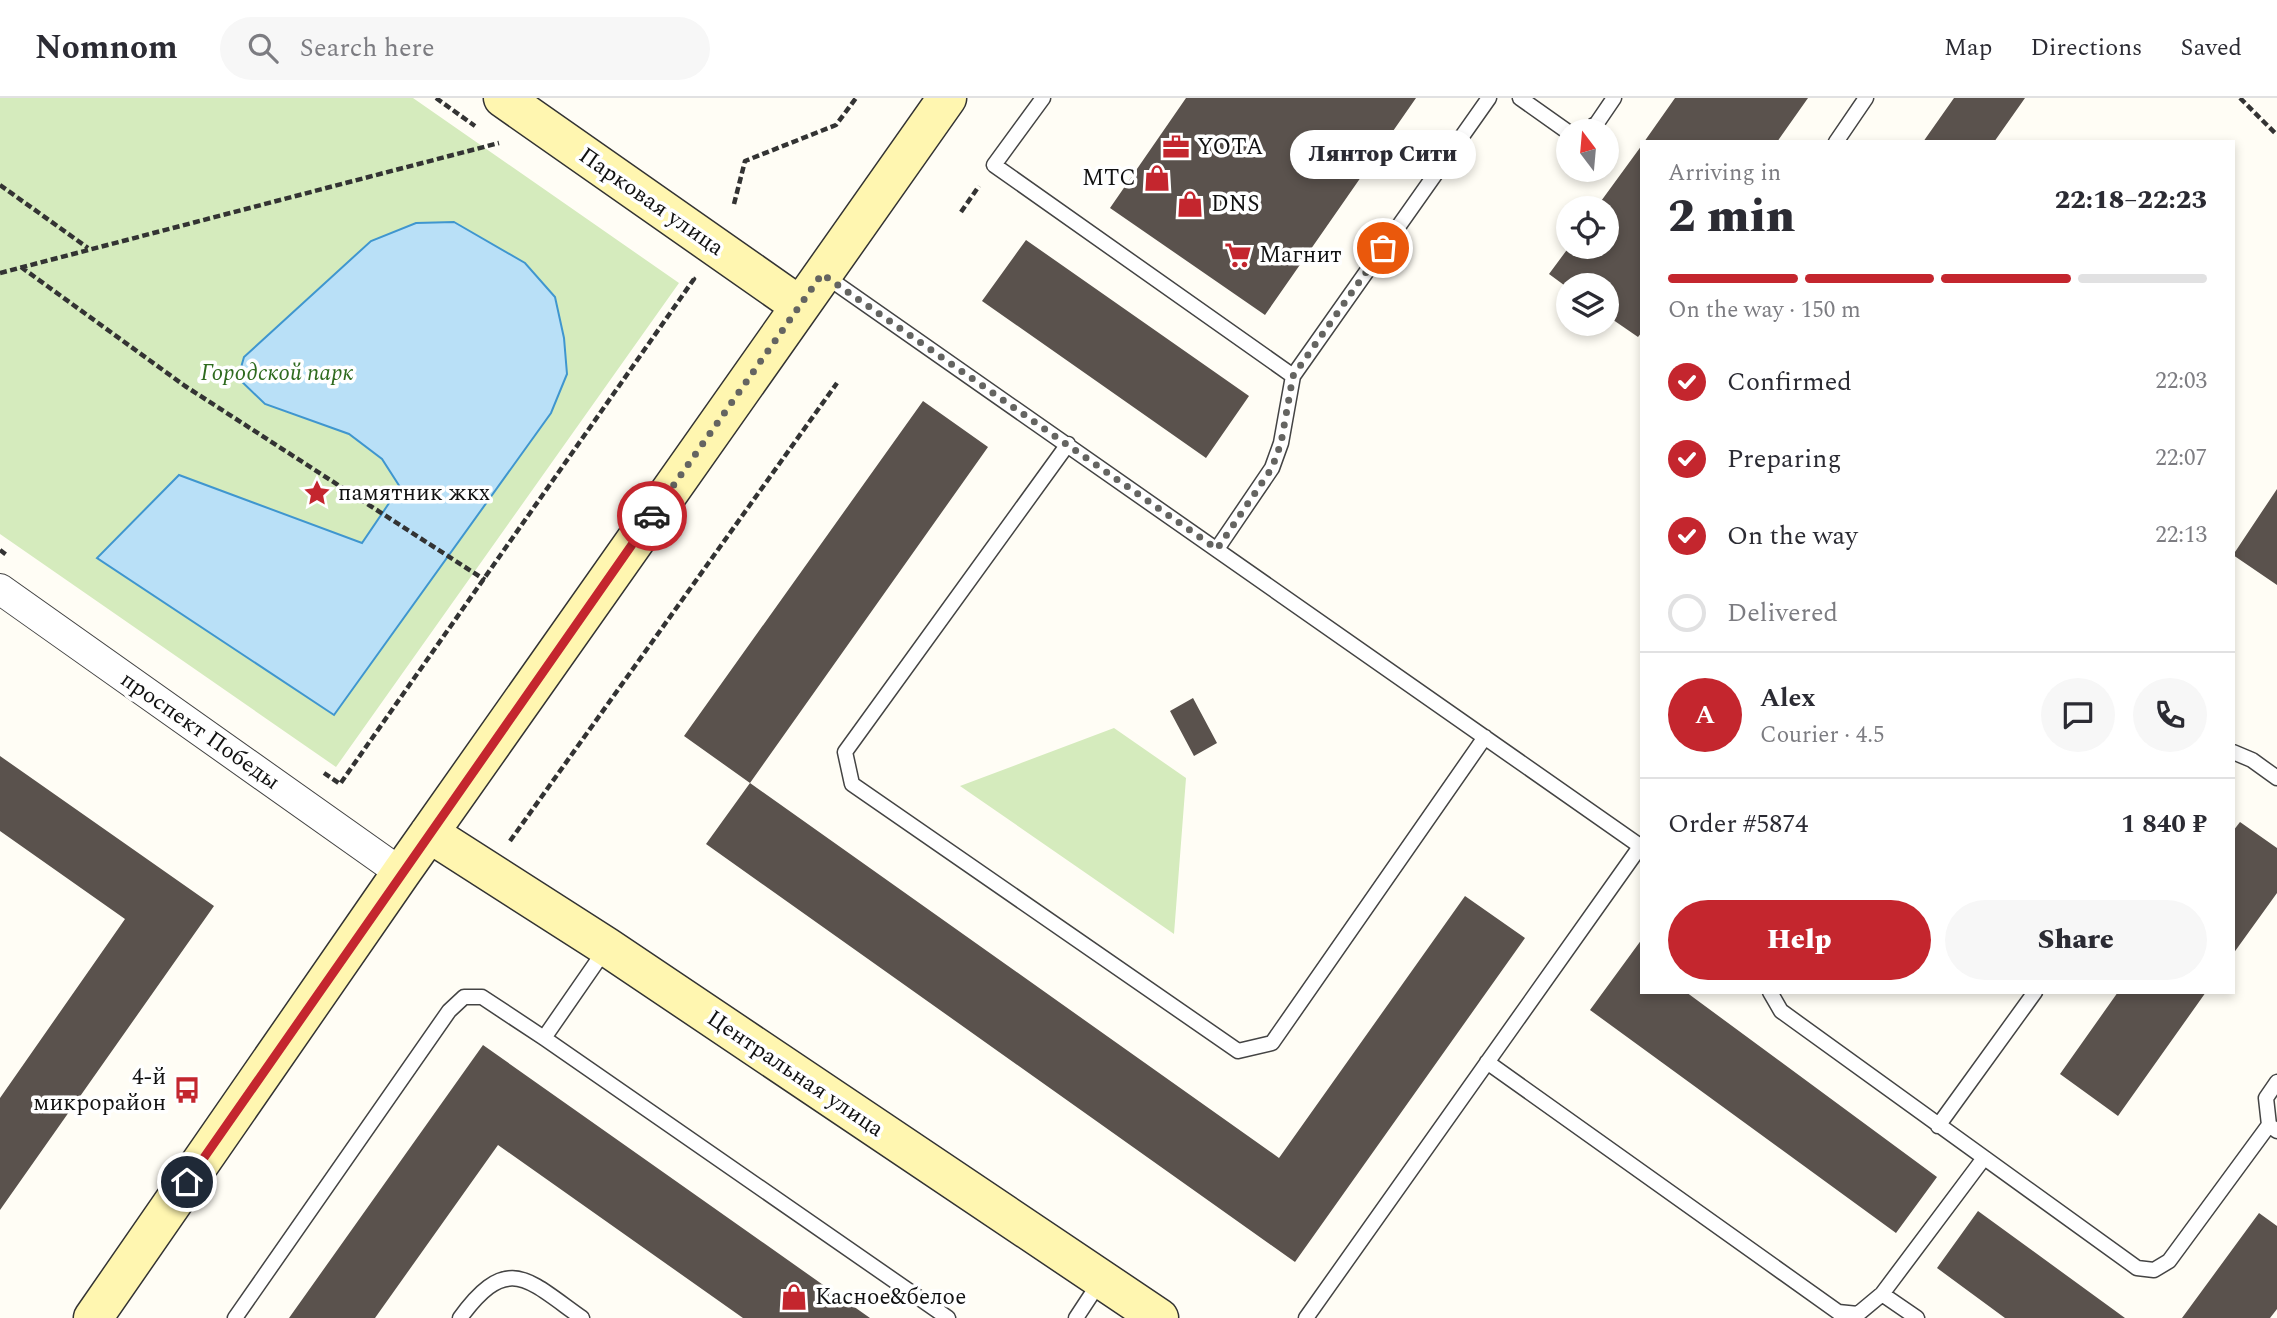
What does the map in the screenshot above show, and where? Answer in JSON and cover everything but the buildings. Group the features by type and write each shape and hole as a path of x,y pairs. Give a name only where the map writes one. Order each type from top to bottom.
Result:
{"street":[{"name":"Парковая улица","path":"503,98 800,306"},
{"path":"93,1318 429,833 947,98"},
{"name":"проспект Победы","path":"0,589 401,873"},
{"name":"Центральная улица","path":"429,833 607,947 1159,1318"}],"lane":[{"path":"1043,98 994,165 1293,376"},
{"path":"1217,549 1272,468 1281,443 1293,376 1489,98"},
{"path":"1520,98 1556,124"},
{"path":"1599,119 1615,98"},
{"path":"1837,140 1866,98"},
{"path":"822,274 1640,844"},
{"path":"1068,444 845,752 852,784 1238,1051 1272,1043 1485,737"},
{"path":"2235,753 2252,760 2277,778"},
{"path":"1306,1318 1640,846"},
{"path":"544,1038 607,947"},
{"path":"1771,994 1781,1011 2137,1268 2154,1270 2169,1261 2273,1128 2266,1098 2277,1082"},
{"path":"1938,1126 2034,994"},
{"path":"235,1318 449,1011 464,997 482,997 544,1038 947,1318"},
{"path":"1487,1062 1838,1312 1857,1314 1882,1294 1984,1158"},
{"path":"460,1318 478,1292 503,1278 525,1278 582,1318"},
{"path":"1076,1318 1102,1279"},
{"path":"1882,1294 1917,1318"}],"path":[{"path":"436,98 478,128"},
{"path":"734,204 745,161 836,125 856,98"},
{"path":"2240,98 2277,135"},
{"path":"488,135 510,150"},
{"path":"0,273 499,143"},
{"path":"0,185 88,248"},
{"path":"21,267 185,386 485,580"},
{"path":"340,784 694,279 683,272"},
{"path":"488,871 837,383"}],"green space":[{"name":"Городской парк","path":"0,98 413,98 679,283 336,767 0,534"},
{"path":"1114,728 1186,778 1174,934 960,786"}],"water":[{"path":"454,222 525,263 555,297 564,338 567,374 551,413 334,715 97,558 179,475 362,543 400,487 382,459 349,434 265,404 238,378 244,357 371,241 416,223"}],"way so far":[{"path":"652,516 822,274 1217,549 1272,468 1281,443 1293,376 1383,248"}],"place":[{"name":"YOTA","path":"1176,147"},
{"name":"МТС","path":"1157,178"},
{"name":"DNS","path":"1190,204"},
{"name":"Лянтор Сити","path":"1383,248"},
{"name":"Магнит","path":"1238,255"},
{"name":"памятник жкх","path":"317,493"},
{"name":"4-й микрорайон","path":"187,1090"},
{"name":"Касное&белое","path":"794,1297"}],"route":[{"path":"187,1182 652,516"}]}
